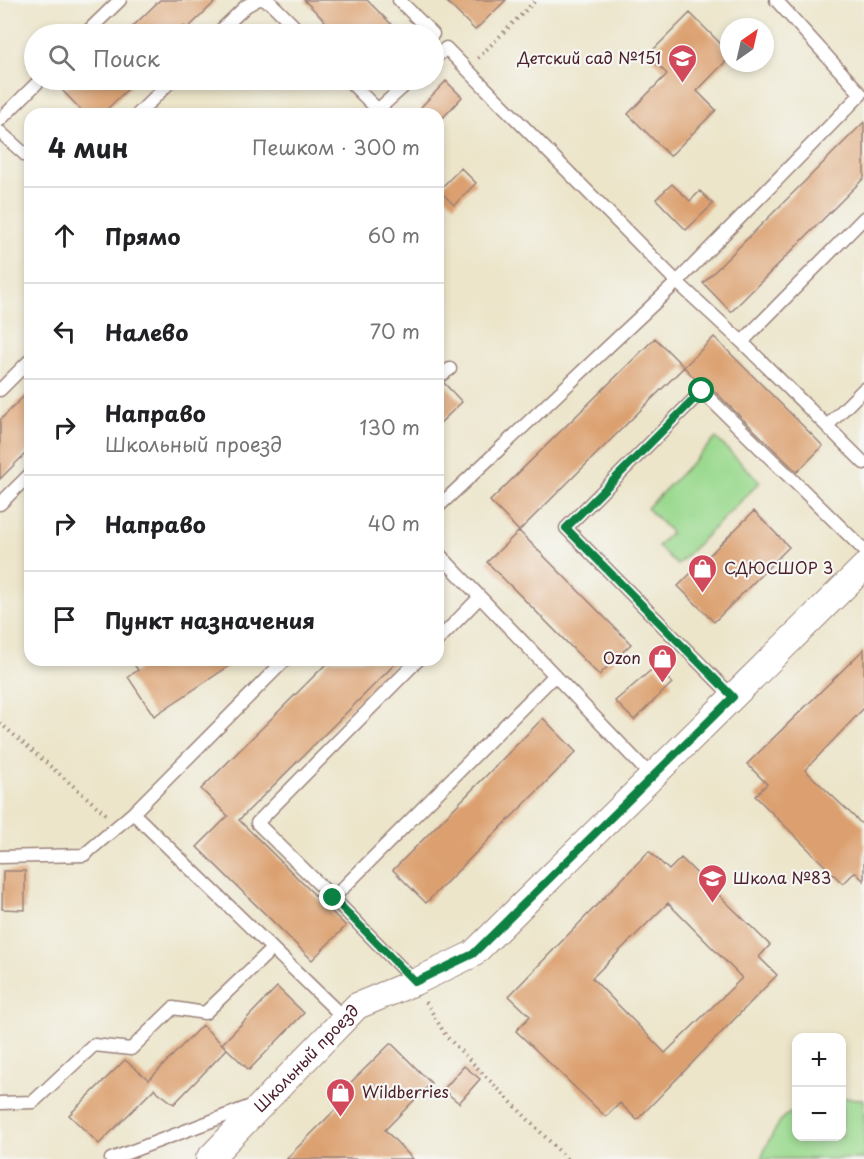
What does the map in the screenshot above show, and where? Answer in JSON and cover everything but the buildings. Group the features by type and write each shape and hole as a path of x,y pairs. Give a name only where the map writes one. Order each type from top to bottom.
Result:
{"street":[{"name":"Школьный проезд","path":"209,1159 357,1006 415,982 473,954 864,567"}],"lane":[{"path":"95,24 120,0"},
{"path":"227,24 246,6 256,0"},
{"path":"264,0 270,2 292,24"},
{"path":"399,0 422,24"},
{"path":"444,501 677,282 861,94 776,0"},
{"path":"446,48 677,282 742,342 864,463"},
{"path":"0,120 30,90"},
{"path":"144,108 162,90"},
{"path":"357,90 372,108"},
{"path":"380,108 400,90"},
{"path":"0,132 24,154"},
{"path":"742,342 864,218"},
{"path":"0,390 24,366"},
{"path":"444,373 450,369"},
{"path":"827,426 864,389"},
{"path":"733,697 566,528 702,391 864,550"},
{"path":"0,504 24,480"},
{"path":"444,560 652,777"},
{"path":"444,634 480,597"},
{"path":"1,856 84,855 133,813 279,666"},
{"path":"412,666 257,823 415,982"},
{"path":"333,898 555,675"},
{"path":"133,813 345,1019"},
{"path":"0,1103 33,1102 94,1045 131,1049 173,1008 205,1013 272,949"},
{"path":"111,1159 266,1100"}],"path":[{"path":"467,69 536,0"},
{"path":"0,723 119,825"},
{"path":"415,982 446,1036 567,1159"}],"green space":[{"path":"716,438 760,482 677,565 658,546 671,532 647,508"},
{"path":"846,1098 864,1099 864,1159 761,1159 782,1118 792,1112 792,1141 846,1141"}],"place":[{"name":"Детский сад №151","path":"682,84"},
{"name":"СДЮСШОР 3","path":"703,594"},
{"name":"Ozon","path":"662,684"},
{"name":"Школа №83","path":"712,904"},
{"name":"Wildberries","path":"341,1118"}],"route":[{"path":"333,898 415,982 473,954 733,697 566,528 702,391"}]}
